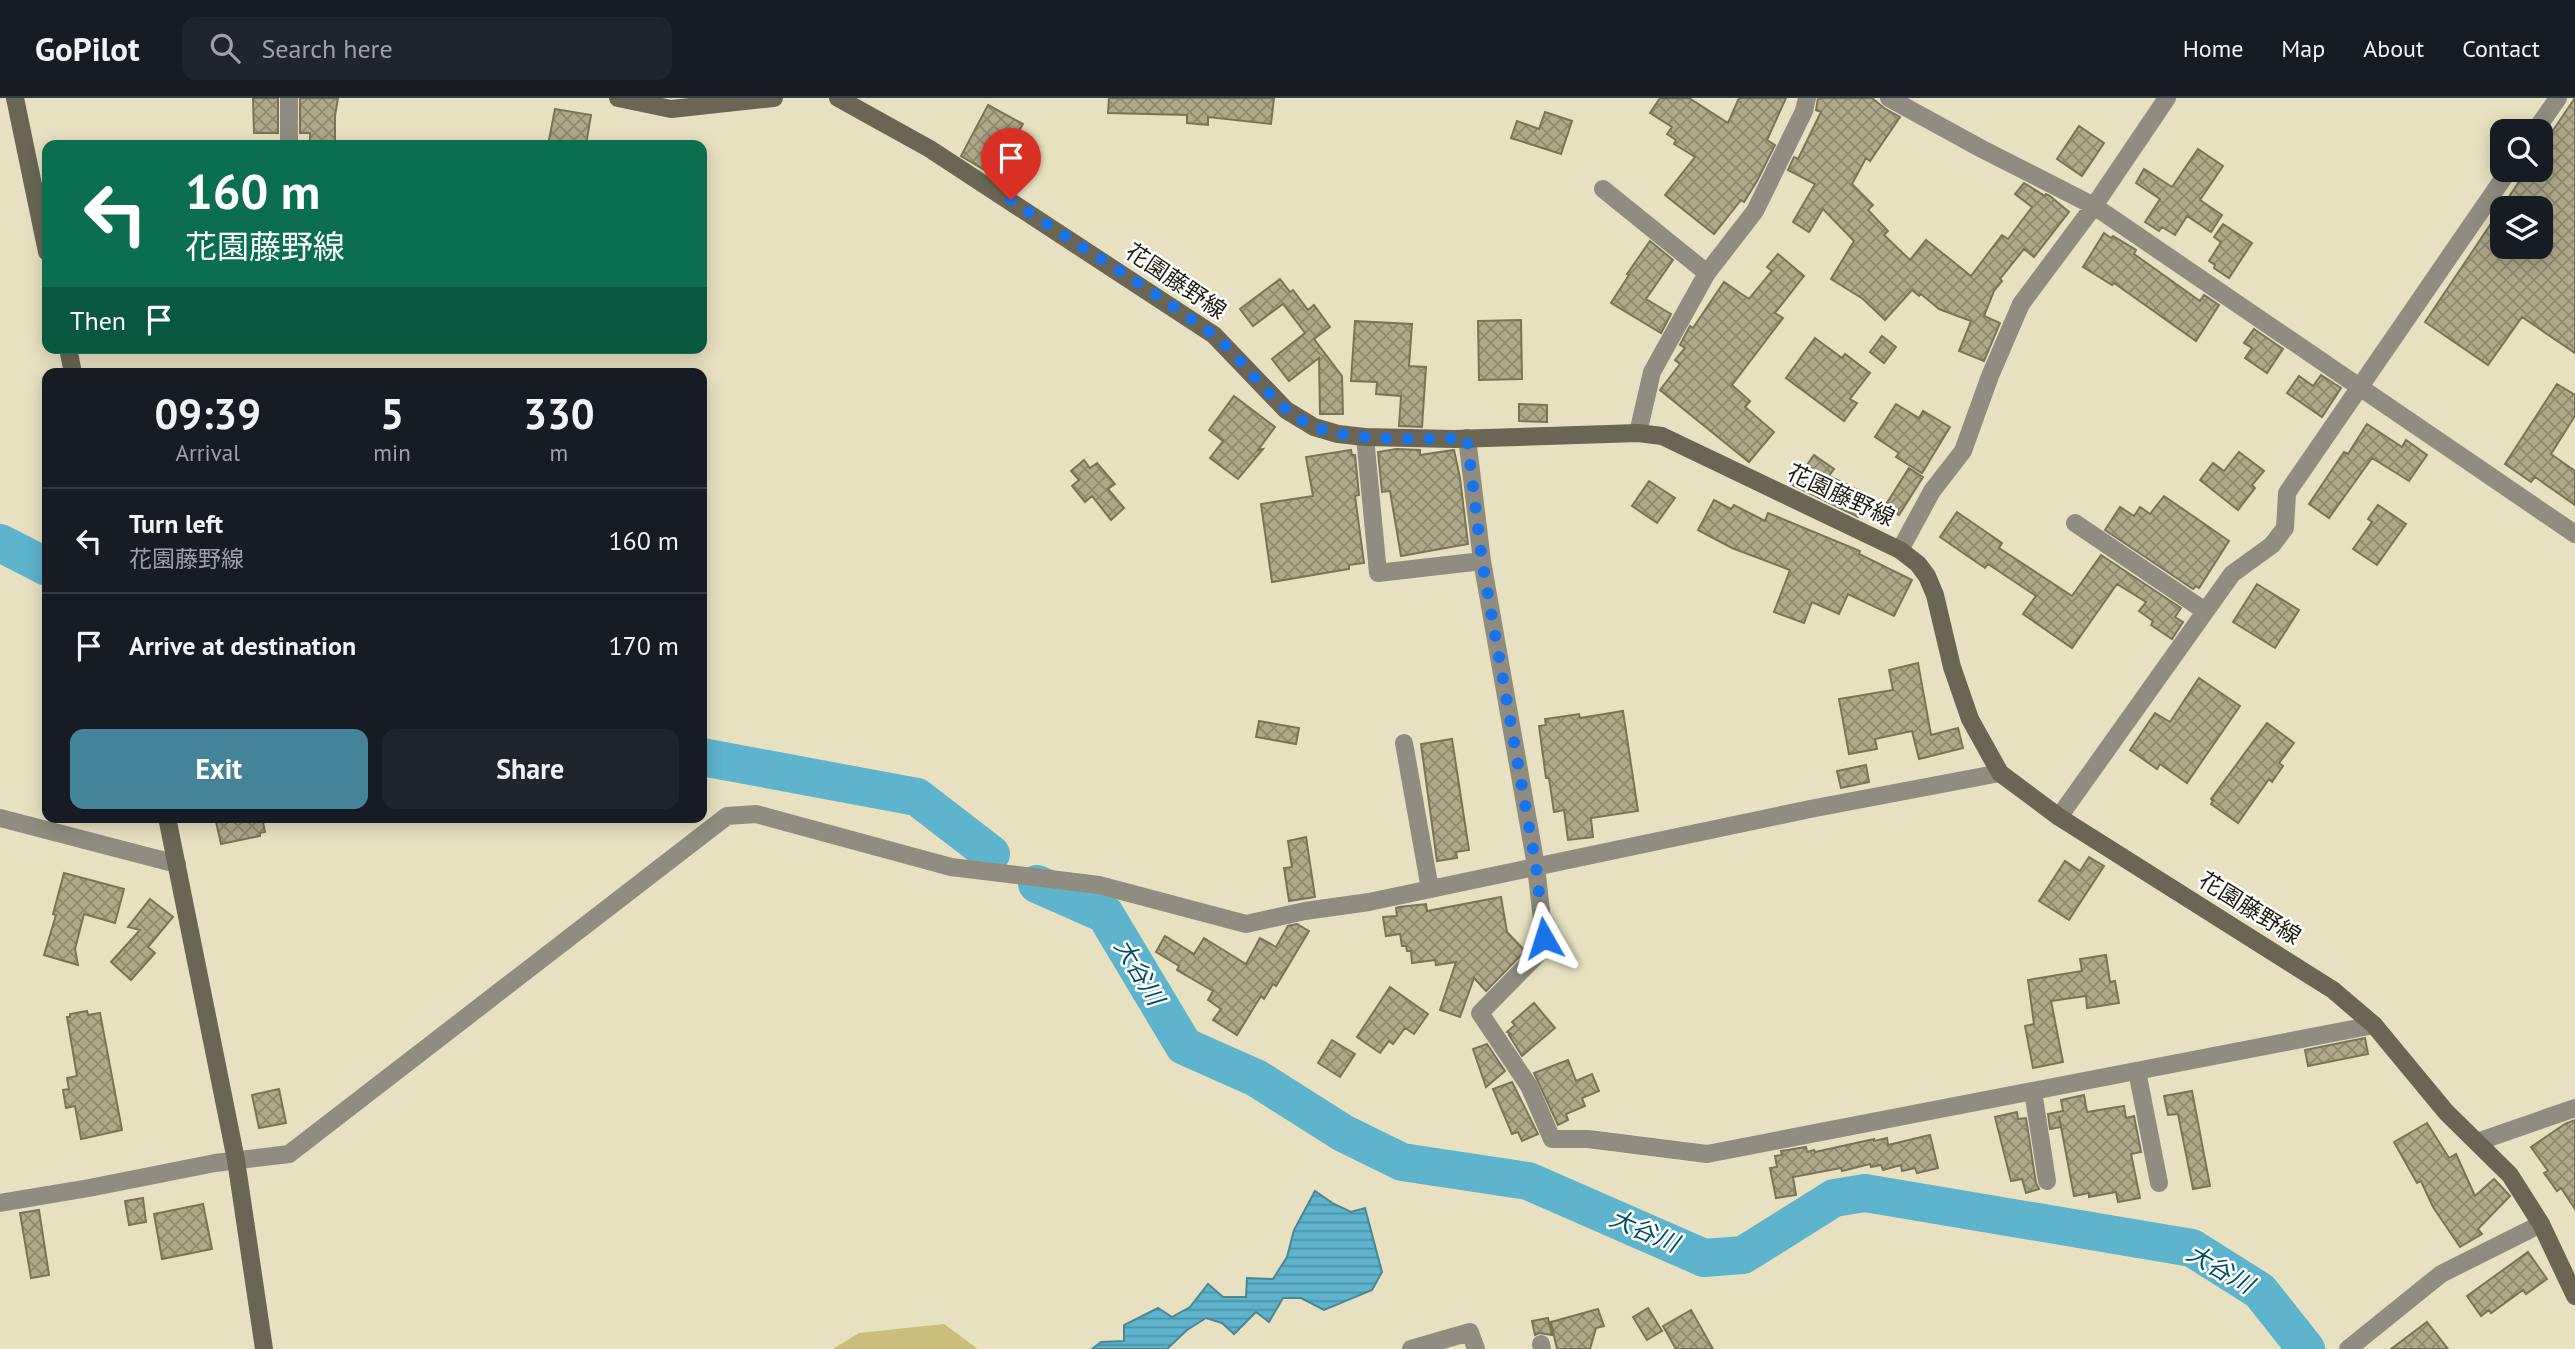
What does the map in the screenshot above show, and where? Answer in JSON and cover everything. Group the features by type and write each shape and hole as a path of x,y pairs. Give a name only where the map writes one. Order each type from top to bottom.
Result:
{"main road":[{"path":"15,98 42,228"},
{"path":"618,98 671,109 774,98"},
{"name":"花園藤野線","path":"842,98 930,149 1214,335 1286,410 1314,427 1365,437 1467,438 1638,433 1662,436 1900,550 1918,564 1927,576 1935,595 1952,667 1970,719 2000,773 2059,817 2333,989 2374,1025 2446,1112 2510,1175 2541,1224 2575,1296"},
{"path":"168,823 236,1160 264,1349"}],"street":[{"path":"289,98 289,140"},
{"path":"1638,433 1652,372 1707,273 1755,211 1804,111 1807,98"},
{"path":"1889,98 2094,206 2575,534"},
{"path":"1900,550 1932,491 1963,451 1990,376 2021,304 2094,206 2166,98"},
{"path":"2543,119 2558,98"},
{"path":"2059,817 2232,574 2272,545 2285,528 2287,493 2501,182"},
{"path":"1602,189 1707,273"},
{"path":"1365,437 1378,573 1482,561"},
{"path":"1467,438 1482,561 1536,866 1544,938 1537,955 1480,1013 1528,1086 1552,1139 1588,1139 1707,1154 2374,1025"},
{"path":"2075,523 2205,611"},
{"path":"1404,743 1430,889"},
{"path":"0,1203 236,1160 289,1154 727,816 756,814 951,867 1099,885 1246,923 1430,889 1797,811 2000,773"},
{"path":"0,818 177,864"},
{"path":"2137,1071 2159,1183"},
{"path":"2033,1091 2047,1181"},
{"path":"2477,1142 2575,1108"},
{"path":"2348,1349 2441,1274 2541,1224"},
{"path":"1411,1349 1470,1332 1476,1349"}],"shaded area":[{"path":"944,1324 978,1349 833,1349 859,1333"}],"water":[{"path":"1315,1191 1351,1212 1365,1208 1382,1272 1372,1290 1324,1310 1301,1298 1283,1298 1269,1322 1256,1312 1234,1334 1222,1323 1206,1318 1187,1330 1167,1349 1092,1349 1101,1342 1124,1341 1124,1325 1158,1308 1172,1317 1190,1307 1208,1284 1223,1297 1246,1297 1247,1278 1273,1279 1287,1257 1294,1230"}],"building":[{"path":"253,98 278,98 278,133 254,133"},
{"path":"300,98 338,98 335,140 310,140 310,133 300,133"},
{"path":"1109,98 1274,98 1271,124 1208,117 1208,125 1187,123 1187,115 1108,113"},
{"path":"1660,98 1689,98 1728,123 1739,98 1786,98 1767,140 1775,145 1757,181 1744,202 1741,200 1714,234 1665,195 1695,157 1674,144 1676,140 1667,134 1672,127 1650,113"},
{"path":"1818,98 1872,98 1900,117 1870,161 1866,158 1852,184 1873,205 1868,210 1888,231 1884,235 1910,260 1926,240 1971,276 2002,235 2008,239 2032,207 2015,194 2024,183 2045,196 2050,196 2069,212 2034,257 2024,249 2000,279 2002,281 1994,291 1984,316 2000,323 1984,361 1959,351 1971,321 1939,309 1921,294 1919,296 1912,290 1885,320 1863,299 1831,279 1854,241 1823,209 1809,232 1793,222 1815,184 1788,170 1794,157 1798,159 1821,112 1816,110"},
{"path":"2575,98 2575,353 2522,317 2488,365 2425,322 2490,225 2490,259 2553,259 2553,196 2510,196 2519,182 2553,182 2553,130"},
{"path":"988,105 1023,124 995,176 961,156"},
{"path":"555,109 591,115 587,140 549,140"},
{"path":"1545,112 1572,121 1561,154 1511,138 1517,121 1539,129"},
{"path":"2079,126 2104,143 2082,176 2057,159"},
{"path":"2198,149 2223,166 2200,200 2222,215 2211,232 2187,216 2175,235 2162,227 2159,231 2145,222 2160,199 2136,183 2144,169 2172,187"},
{"path":"2223,224 2252,243 2229,278 2209,261 2221,242 2214,237"},
{"path":"2104,233 2136,250 2134,254 2200,301 2204,295 2219,305 2196,341 2114,283 2112,285 2083,267"},
{"path":"1650,241 1673,260 1646,299 1671,314 1661,333 1611,303"},
{"path":"1778,254 1804,276 1775,313 1783,318 1732,385 1750,401 1745,407 1774,432 1749,462 1660,390 1680,364 1675,360 1685,348 1680,345 1690,326 1693,328 1724,282 1749,299 1772,271 1767,267"},
{"path":"1280,279 1290,292 1293,290 1308,310 1314,305 1330,327 1314,339 1342,376 1343,414 1320,414 1319,358 1289,381 1272,359 1305,333 1283,304 1253,326 1240,309"},
{"path":"1521,320 1522,379 1479,380 1478,321"},
{"path":"1355,321 1412,324 1409,366 1426,367 1422,427 1399,426 1401,396 1376,394 1377,382 1351,381"},
{"path":"2254,329 2283,349 2267,373 2245,358 2252,348 2244,343"},
{"path":"1882,336 1896,347 1884,363 1870,352"},
{"path":"1815,338 1842,358 1845,354 1870,373 1850,399 1857,403 1844,421 1786,378"},
{"path":"2321,375 2341,388 2322,417 2287,393 2299,376 2313,386"},
{"path":"2557,384 2575,395 2575,416 2551,454 2575,471 2575,505 2535,477 2531,482 2505,464"},
{"path":"1234,396 1275,427 1258,450 1263,449 1238,479 1210,458 1223,441 1209,430"},
{"path":"1519,404 1547,405 1547,422 1519,421"},
{"path":"1896,404 1919,418 1923,411 1950,427 1922,473 1896,457 1899,453 1875,437"},
{"path":"2367,424 2402,447 2406,440 2427,455 2409,481 2372,458 2329,518 2309,504 2344,452 2348,454"},
{"path":"1396,449 1420,450 1420,455 1454,450 1468,544 1401,556 1390,491 1382,492 1378,452"},
{"path":"1351,450 1352,455 1355,455 1359,495 1355,496 1364,563 1349,565 1349,569 1272,582 1261,504 1313,496 1306,457"},
{"path":"2239,452 2264,471 2252,485 2255,488 2238,510 2200,480 2213,463 2224,471"},
{"path":"1814,455 1834,469 1829,476 1868,495 1858,517 1793,485"},
{"path":"1084,460 1090,468 1097,463 1115,484 1108,489 1124,508 1111,520 1092,496 1085,502 1072,486 1079,480 1071,471"},
{"path":"1909,468 1923,477 1899,515 1885,506"},
{"path":"1649,481 1675,498 1657,523 1632,506"},
{"path":"2164,496 2229,541 2199,588 2196,586 2193,589 2105,530 2120,507 2134,516 2140,507 2150,514"},
{"path":"1714,500 1731,509 1734,505 1765,521 1768,513 1860,551 1859,554 1912,580 1894,616 1848,594 1839,614 1812,602 1804,623 1774,612 1790,570 1732,548 1698,530"},
{"path":"2378,505 2406,524 2377,565 2353,549 2372,522 2368,519"},
{"path":"1957,512 2002,543 1999,548 2072,596 2101,555 2181,608 2175,617 2183,622 2172,639 2151,625 2153,621 2139,611 2146,602 2117,584 2072,648 2023,614 2036,596 1988,564 1985,568 1940,537"},
{"path":"2257,584 2299,610 2275,648 2233,622"},
{"path":"1918,663 1931,735 1958,728 1963,748 1919,759 1912,731 1875,739 1877,749 1849,754 1839,699 1893,690 1889,670"},
{"path":"2199,678 2240,706 2187,783 2160,764 2157,769 2130,750 2155,713 2170,722"},
{"path":"1623,711 1638,811 1591,818 1593,837 1568,840 1564,810 1554,812 1539,726 1546,725 1545,719 1579,714 1580,718"},
{"path":"1259,721 1299,728 1296,744 1256,737"},
{"path":"2267,723 2294,743 2279,763 2283,766 2272,782 2269,779 2238,823 2211,804 2211,799"},
{"path":"1452,739 1469,850 1456,852 1457,858 1437,861 1421,744"},
{"path":"1866,765 1869,782 1841,788 1837,771"},
{"path":"216,823 263,823 265,832 260,833 260,836 221,844"},
{"path":"1306,837 1315,897 1289,901 1284,868 1292,867 1288,841"},
{"path":"2089,857 2104,866 2069,920 2039,901 2065,861 2080,871"},
{"path":"64,873 124,889 115,923 84,914 75,949 78,965 44,955 56,915 53,914"},
{"path":"1501,897 1507,932 1525,951 1486,991 1474,978 1460,1017 1440,1010 1456,962 1436,965 1435,960 1412,963 1411,951 1402,946 1400,934 1386,936 1383,917 1397,916 1396,908 1399,907 1426,904 1427,911"},
{"path":"150,899 173,917 148,947 155,953 131,980 111,962 140,930 128,927"},
{"path":"1297,924 1309,931 1276,986 1273,984 1264,999 1261,996 1237,1035 1213,1020 1221,1009 1208,1000 1213,991 1177,970 1179,966 1156,952 1165,936 1194,954 1204,938 1246,964 1260,938 1276,947 1288,926"},
{"path":"2106,955 2110,982 2115,981 2119,1003 2087,1008 2086,996 2051,1001 2063,1062 2033,1068 2025,1026 2034,1024 2028,980 2082,971 2080,959"},
{"path":"1390,987 1428,1014 1414,1034 1405,1028 1393,1044 1389,1041 1380,1053 1357,1037"},
{"path":"1534,1003 1555,1028 1522,1056 1509,1035 1511,1034 1507,1032 1515,1025 1512,1022"},
{"path":"87,1011 88,1015 100,1013 122,1130 81,1139 75,1106 66,1108 63,1090 69,1089 67,1078 77,1076 67,1017"},
{"path":"2365,1038 2368,1054 2308,1066 2305,1050"},
{"path":"1332,1040 1355,1054 1340,1077 1318,1063"},
{"path":"1487,1044 1505,1071 1486,1087 1473,1049"},
{"path":"1568,1060 1576,1081 1592,1074 1599,1091 1582,1098 1585,1106 1566,1114 1568,1120 1558,1125 1534,1073"},
{"path":"1512,1082 1538,1134 1522,1141 1518,1132 1512,1134 1493,1089"},
{"path":"279,1089 286,1123 259,1128 252,1095"},
{"path":"2192,1091 2210,1186 2193,1189 2178,1114 2168,1115 2164,1096"},
{"path":"2084,1095 2087,1112 2124,1106 2126,1118 2134,1116 2141,1152 2131,1154 2140,1198 2118,1202 2116,1192 2089,1197 2089,1193 2074,1196 2059,1116 2061,1127 2050,1129 2048,1114 2063,1111 2061,1100"},
{"path":"2017,1112 2018,1119 2026,1118 2039,1189 2026,1193 2022,1179 2011,1181 1995,1117"},
{"path":"2575,1120 2575,1209 2561,1188 2557,1191 2544,1173 2548,1171 2531,1147"},
{"path":"2427,1123 2449,1158 2456,1154 2475,1196 2494,1179 2510,1196 2478,1229 2482,1234 2460,1247 2433,1207 2421,1181 2417,1183 2394,1142"},
{"path":"1930,1135 1938,1168 1917,1173 1915,1168 1902,1171 1901,1165 1883,1170 1881,1165 1871,1167 1870,1164 1842,1171 1841,1168 1793,1177 1796,1195 1776,1198 1770,1168 1777,1167 1775,1156 1782,1155 1781,1151 1806,1147 1807,1152 1815,1152 1887,1138 1888,1145"},
{"path":"143,1198 146,1222 129,1225 125,1201"},
{"path":"203,1204 212,1249 162,1259 154,1214"},
{"path":"39,1210 49,1275 31,1278 20,1213"},
{"path":"2528,1252 2547,1279 2526,1294 2523,1290 2491,1313 2489,1310 2481,1316 2467,1296"},
{"path":"1648,1308 1662,1331 1647,1340 1633,1317"},
{"path":"1598,1309 1604,1326 1596,1328 1590,1349 1557,1349 1551,1322"},
{"path":"1691,1310 1713,1349 1676,1349 1663,1326"},
{"path":"1548,1318 1552,1335 1535,1335 1532,1321"},
{"path":"2427,1322 2448,1349 2391,1349"}],"waterway":[{"name":"大谷川","path":"0,543 42,564"},
{"name":"大谷川","path":"707,758 917,797 991,854"},
{"name":"大谷川","path":"1037,884 1105,914 1184,1046 1256,1078 1343,1133 1402,1162 1528,1181 1704,1258 1743,1255 1834,1198 1865,1193 2192,1248 2260,1291 2306,1349"}],"route":[{"path":"1011,200 1214,335 1286,410 1314,427 1365,437 1467,438 1482,561 1536,866 1544,938"}]}
